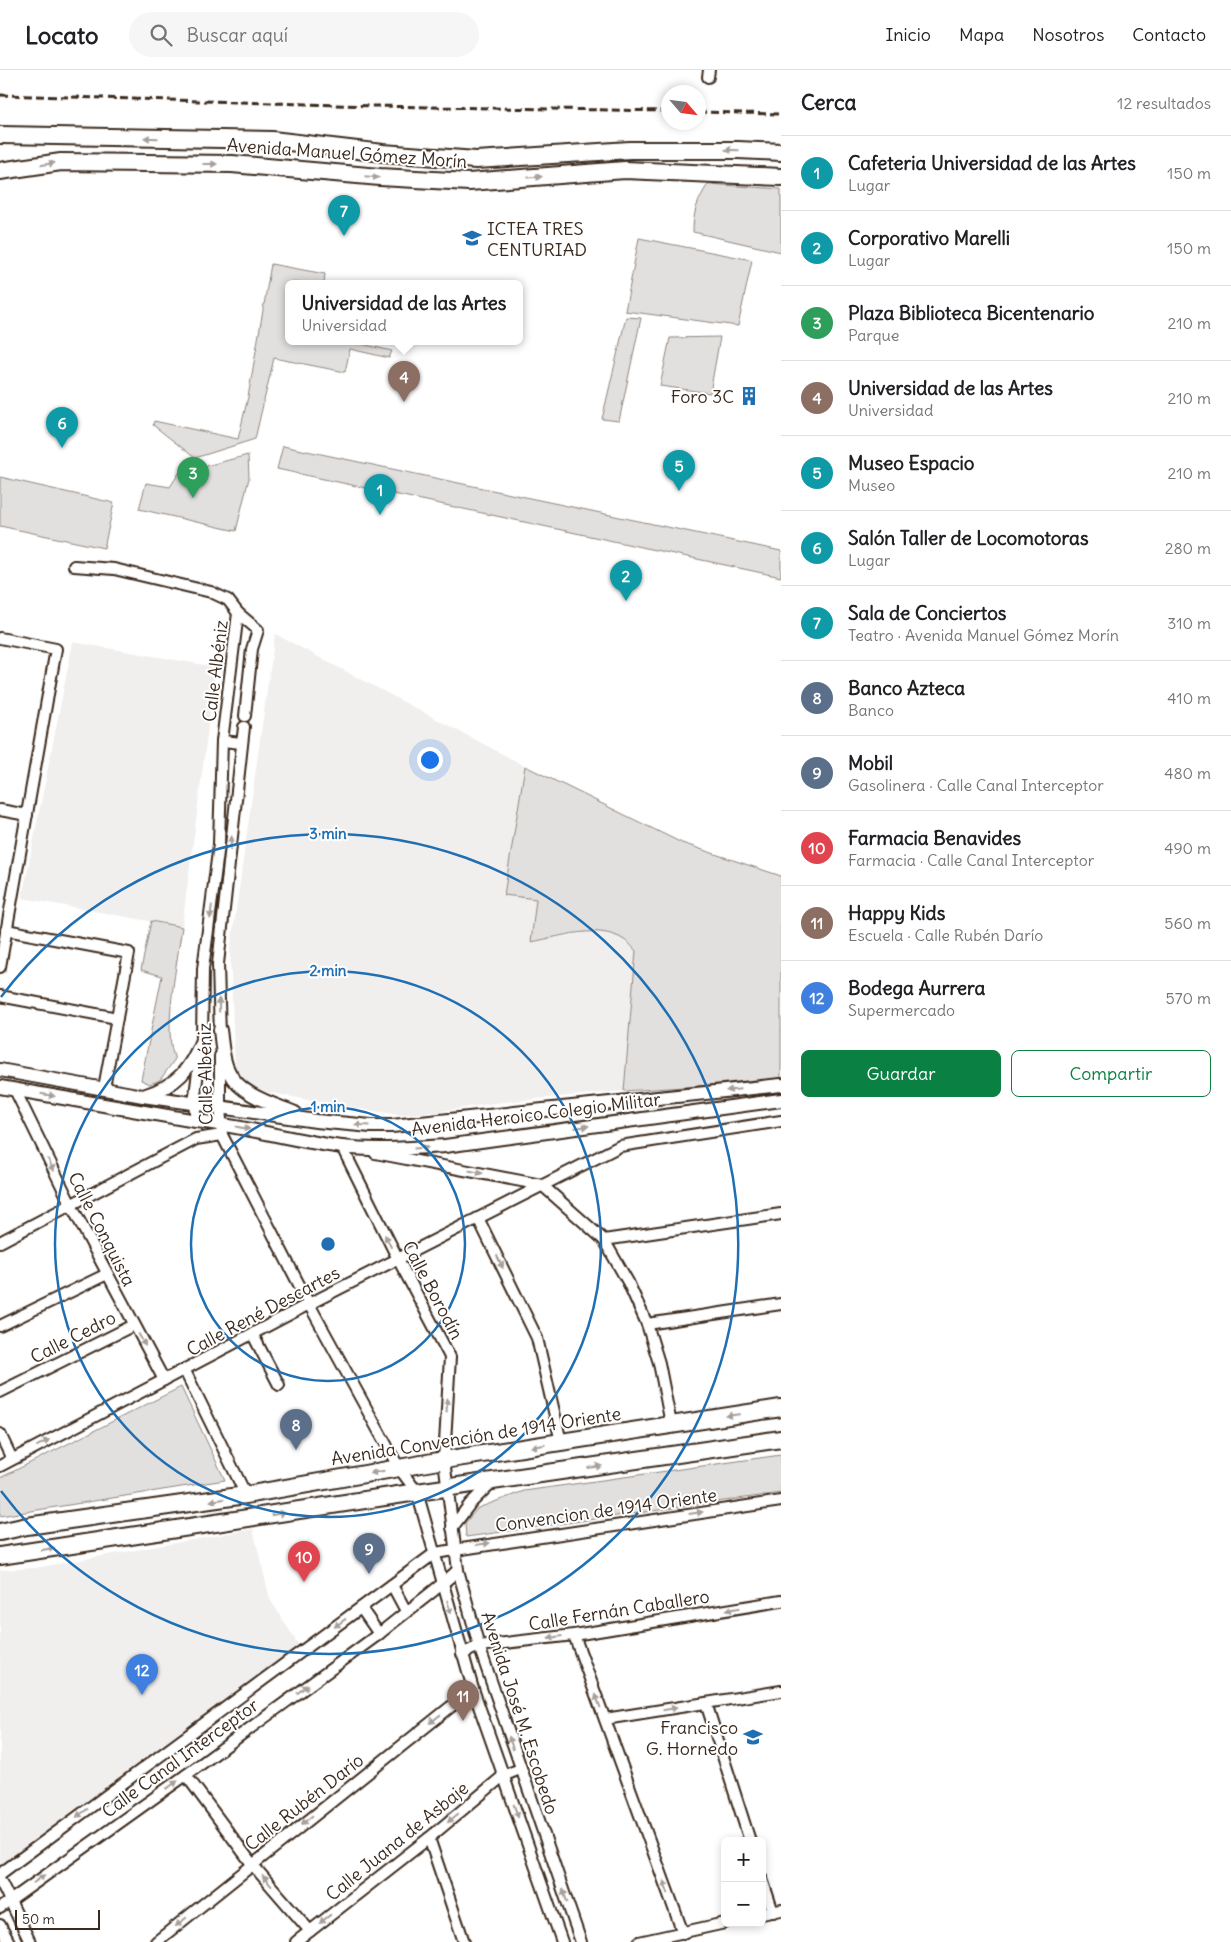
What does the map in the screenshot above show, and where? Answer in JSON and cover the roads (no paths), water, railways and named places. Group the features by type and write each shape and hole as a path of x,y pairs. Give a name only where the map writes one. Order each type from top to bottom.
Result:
{"main road":[{"name":"Avenida Manuel Gómez Morín","path":"0,135 272,140 383,153 476,160 630,150 781,152"},
{"name":"Avenida Manuel Gómez Morín","path":"0,171 61,162 232,164 380,177 469,182 625,170 781,177"},
{"name":"Avenida Convención de 1914 Oriente","path":"0,1532 27,1526 246,1496 444,1460 781,1408"},
{"path":"0,1556 417,1492 781,1440"}],"street":[{"path":"74,566 114,568 211,592 228,600 238,613"},
{"name":"Calle Albéniz","path":"238,613 258,630 254,641 246,716"},
{"name":"Calle Albéniz","path":"196,1121 194,1103 202,1040 203,969 219,844 222,741 238,613"},
{"path":"0,638 56,649 0,967"},
{"path":"233,656 252,658"},
{"name":"Calle Albéniz","path":"244,727 218,964 222,1130 309,1304 399,1468 417,1492"},
{"path":"222,741 242,744"},
{"path":"0,810 27,815"},
{"path":"6,930 130,953 104,1088"},
{"path":"0,996 117,1018"},
{"path":"220,1030 228,1072 236,1083 246,1091 268,1102 316,1121"},
{"path":"144,1096 176,1081 188,1069 202,1040"},
{"name":"Avenida Heroico Colegio Militar","path":"0,1070 144,1096 316,1121 392,1126 781,1085"},
{"name":"Avenida Heroico Colegio Militar","path":"0,1087 196,1121 222,1130 342,1146 399,1149 444,1146 781,1100"},
{"name":"Calle Conquista","path":"15,1090 70,1205 164,1380"},
{"path":"542,1185 620,1146 781,1121"},
{"path":"0,1242 196,1139 222,1130"},
{"path":"342,1146 542,1185 604,1240 628,1282 647,1324 658,1363 671,1424"},
{"name":"Calle Borodín","path":"342,1146 398,1259 450,1357 444,1460 448,1489"},
{"name":"Calle René Descartes","path":"0,1466 164,1380 185,1371 309,1304 542,1185"},
{"path":"604,1240 781,1214"},
{"path":"478,1218 537,1338 561,1442"},
{"path":"0,1326 107,1274"},
{"path":"647,1324 781,1304"},
{"name":"Calle Cedro","path":"0,1392 134,1325"},
{"path":"253,1335 279,1385"},
{"path":"185,1371 246,1496"},
{"path":"0,1434 12,1459"},
{"path":"452,1528 470,1504 492,1482"},
{"name":"Avenida José M. Escobedo","path":"448,1489 458,1570 479,1646 581,1942"},
{"name":"Avenida José M. Escobedo","path":"417,1492 473,1689 562,1942"},
{"name":"Convencion de 1914 Oriente","path":"435,1552 781,1501"},
{"name":"Calle Canal Interceptor","path":"0,1874 435,1552"},
{"name":"Calle Canal Interceptor","path":"0,1908 379,1634 458,1570"},
{"path":"392,1585 406,1611"},
{"name":"Calle Fernán Caballero","path":"462,1654 479,1646 574,1635 781,1601"},
{"path":"361,1608 379,1634"},
{"path":"574,1635 682,1933"},
{"name":"Calle Rubén Darío","path":"156,1942 473,1689"},
{"path":"605,1720 781,1691"},
{"path":"706,1703 749,1837"},
{"name":"Calle Juana de Asbaje","path":"296,1942 429,1838 503,1776 520,1769"},
{"path":"186,1775 252,1864 310,1931"},
{"path":"429,1838 464,1942"},
{"path":"0,1880 30,1942"},
{"path":"763,1882 772,1912"},
{"path":"0,1924 9,1942"},
{"path":"639,1942 721,1924"}],"railway":[{"path":"0,95 373,106 661,111"},
{"path":"706,112 781,114"}],"place":[{"name":"Sala de Conciertos","path":"344,236"},
{"name":"ICTEA TRES CENTURIAD","path":"472,238"},
{"name":"Foro 3C","path":"749,396"},
{"name":"Universidad de las Artes","path":"404,402"},
{"name":"Salón Taller de Locomotoras","path":"62,448"},
{"name":"Museo Espacio","path":"679,491"},
{"name":"Plaza Biblioteca Bicentenario","path":"193,498"},
{"name":"Cafeteria Universidad de las Artes","path":"380,515"},
{"name":"Corporativo Marelli","path":"626,601"},
{"name":"Banco Azteca","path":"296,1450"},
{"name":"Mobil","path":"369,1574"},
{"name":"Farmacia Benavides","path":"304,1582"},
{"name":"Bodega Aurrera","path":"142,1695"},
{"name":"Happy Kids","path":"463,1721"},
{"name":"Francisco G. Hornedo","path":"753,1737"}]}
